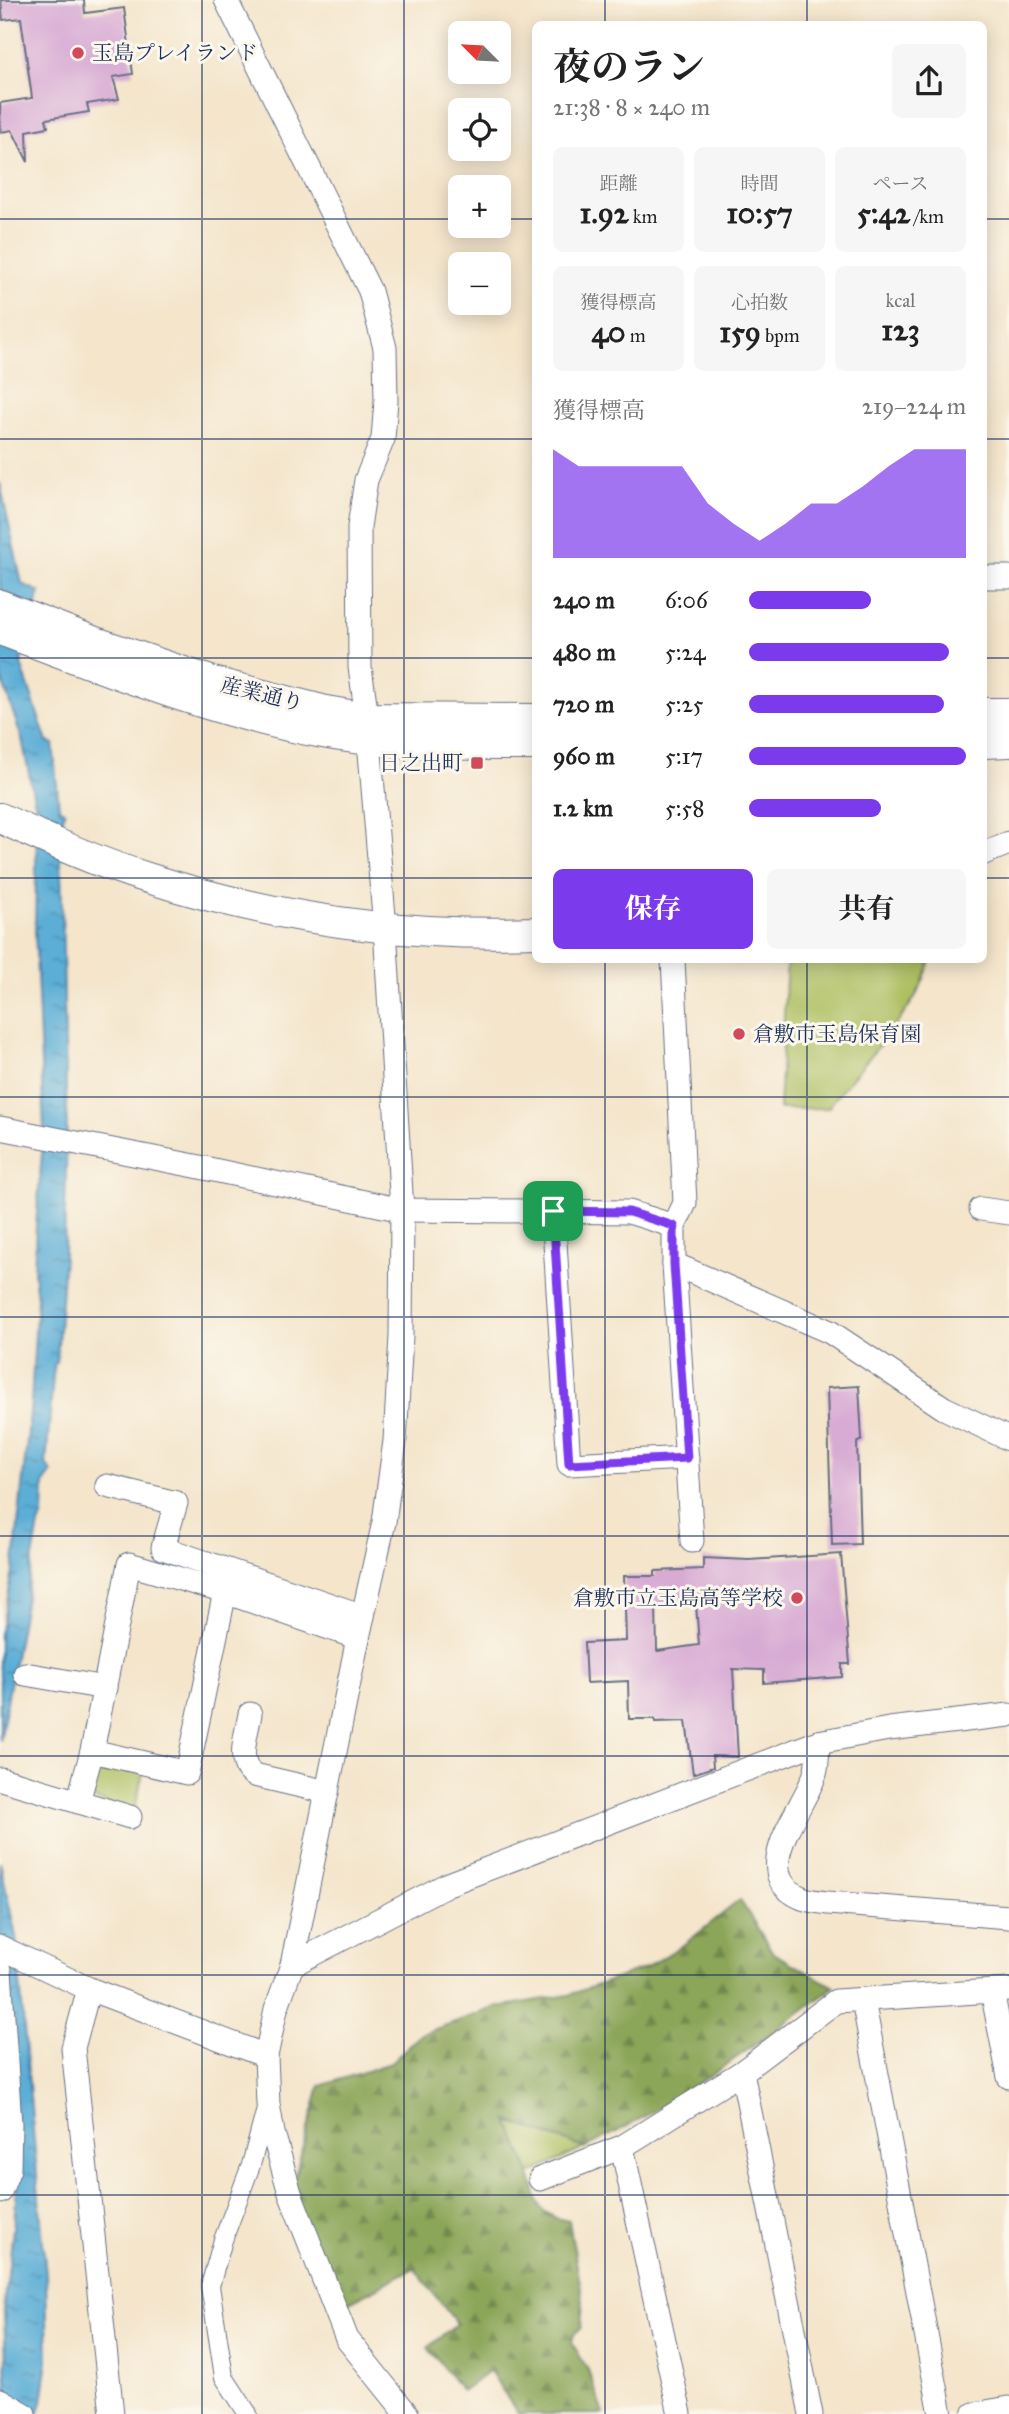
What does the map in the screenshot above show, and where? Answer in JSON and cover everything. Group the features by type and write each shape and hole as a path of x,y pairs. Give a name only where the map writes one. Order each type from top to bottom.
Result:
{"street":[{"path":"226,0 370,291 385,348 386,401 383,439 366,481 359,527 360,667 385,928 402,1210 401,1336 395,1441 384,1522 292,1965 276,2009 266,2056 268,2104 273,2133 290,2193 347,2339 407,2414"},
{"path":"987,577 1009,577"},
{"name":"産業通り","path":"0,605 18,628 96,642 212,682 326,711 368,729 532,745"},
{"path":"987,713 1009,713"},
{"name":"産業通り","path":"368,729 532,719"},
{"path":"987,743 1009,743"},
{"path":"0,818 146,878 253,908 363,927 491,934 532,932"},
{"path":"987,852 1009,844"},
{"path":"673,963 685,1203 674,1226 674,1264 692,1541"},
{"path":"0,1128 402,1210 629,1212 674,1226"},
{"path":"981,1209 1009,1213"},
{"path":"553,1211 569,1464 687,1458"},
{"path":"674,1264 830,1332 944,1408 1009,1439"},
{"path":"107,1486 176,1503 157,1573"},
{"path":"163,1548 361,1627"},
{"path":"78,1802 92,1751 129,1564 361,1627"},
{"path":"92,1751 187,1773 225,1592"},
{"path":"25,1674 104,1688"},
{"path":"250,1714 243,1759 248,1771 254,1775 327,1792"},
{"path":"292,1965 448,1884 818,1742 889,1729 1009,1715"},
{"path":"818,1742 815,1774 779,1846 778,1875 789,1889 802,1898 828,1903 1009,1917"},
{"path":"1,1779 130,1816"},
{"path":"10,1952 89,1989 266,2056"},
{"path":"0,1970 10,2124 9,2168 0,2192"},
{"path":"89,1989 73,2048 112,2414"},
{"path":"540,2179 622,2147 742,2072 836,2001 1000,1991 1009,2077"},
{"path":"863,2000 941,2414"},
{"path":"742,2072 811,2414"},
{"path":"248,2414 224,2377 210,2286 223,2240 251,2165 268,2104"},
{"path":"622,2147 680,2414"},
{"path":"0,2400 24,2414"},
{"path":"974,2414 1009,2408"}],"green space":[{"path":"787,963 930,963 909,1006 828,1108 779,1109"},
{"path":"106,1760 144,1769 134,1812 94,1799 89,1790 99,1765"},
{"path":"740,1900 773,1953 834,1987 744,2053 682,2094 585,2148 508,2121 530,2174 538,2202 544,2211 569,2221 583,2300 581,2328 574,2334 572,2343 588,2370 604,2414 518,2414 490,2371 462,2391 428,2348 457,2324 414,2268 340,2307 290,2193 320,2086 391,2063 421,2034 497,2007 569,1995 646,1968 686,1943"},
{"path":"508,2121 585,2148 530,2174"}],"water":[{"path":"0,483 22,584 40,592 33,614 27,618 21,664 47,742 53,743 59,808 65,812 62,822 61,864 67,1131 64,1256 46,1464 52,1472 44,1483 43,1515 0,1741 0,1634 13,1572 31,1403 37,1298 34,1274 36,1225 44,1129 35,931 37,813 22,739 0,674"},
{"path":"0,1862 16,1937 46,2276 48,2360 38,2414 0,2414 0,2402 7,2388 4,2311 16,2201 13,2088 0,1934"}],"building":[{"path":"1,0 84,0 85,13 124,8 133,74 113,77 119,99 87,104 89,112 46,119 48,127 27,131 28,162 12,130 1,132 0,103 32,98 21,18 3,20"},
{"path":"859,1386 862,1440 857,1443 860,1544 832,1545 827,1388"},
{"path":"841,1554 850,1664 842,1664 842,1677 764,1683 764,1670 733,1669 738,1757 712,1756 713,1767 693,1774 686,1721 629,1719 628,1681 586,1683 584,1643 626,1641 624,1576 655,1576 655,1571 703,1569 703,1558 749,1560","holes":["696,1604 699,1645 657,1651 656,1606"]}],"place":[{"name":"玉島プレイランド","path":"78,53"},
{"name":"日之出町","path":"477,763"},
{"name":"倉敷市玉島保育園","path":"739,1034"},
{"name":"倉敷市立玉島高等学校","path":"797,1598"}],"route":[{"path":"553,1211 629,1212 674,1226 674,1264 687,1458 569,1464 553,1211"}]}
